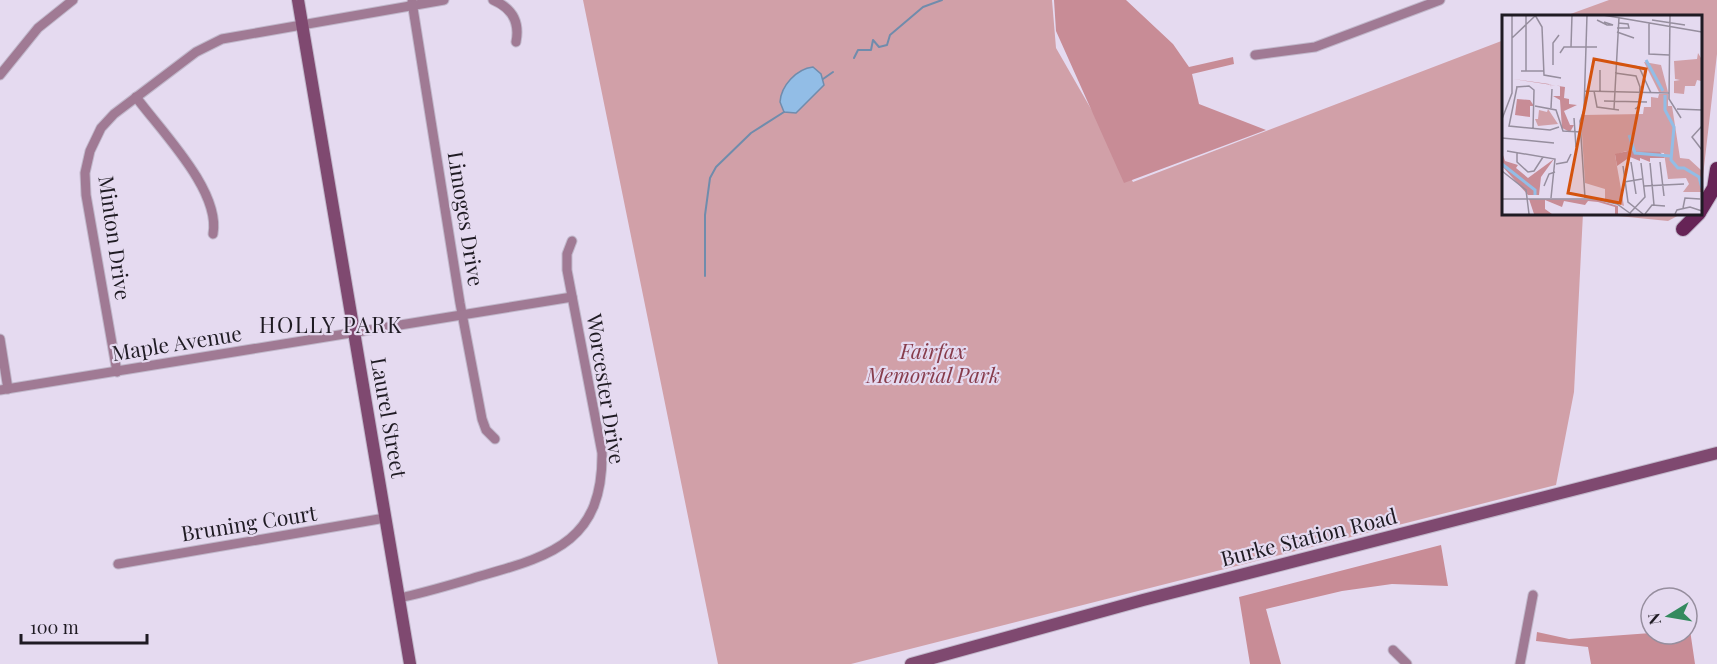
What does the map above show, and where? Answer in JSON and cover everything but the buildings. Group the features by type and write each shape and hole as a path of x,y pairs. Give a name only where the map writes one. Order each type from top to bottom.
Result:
{"main road":[{"path":"1702,208 1713,188 1717,169"},
{"path":"1683,229 1698,214"}],"street":[{"path":"0,75 38,28 74,0"},
{"name":"Laurel Street","path":"298,0 385,518 402,597 410,664"},
{"name":"Minton Drive","path":"117,372 86,195 85,173 90,151 101,128 136,97 213,42 231,36 412,3 444,0"},
{"path":"493,0 508,9 515,19 516,42"},
{"path":"1255,55 1315,47 1440,0"},
{"name":"Limoges Drive","path":"412,3 482,419 486,430 495,439"},
{"path":"136,97 202,187 215,217 213,234"},
{"name":"Worcester Drive","path":"402,597 541,558 568,540 589,515 602,477 602,453 567,270 567,254 572,241"},
{"name":"Maple Avenue","path":"4,389 572,297"},
{"path":"0,339 4,389"},
{"name":"Burke Station Road","path":"911,664 932,661 1155,597 1717,453"},
{"name":"Bruning Court","path":"118,564 385,518"},
{"path":"1521,664 1533,595"},
{"path":"1393,650 1407,664"}],"green space":[{"name":"Fairfax Memorial Park","path":"583,0 1052,0 1056,48 1133,182 1502,41 1502,214 1583,214 1574,392 1556,485 851,664 718,664"},
{"path":"1609,0 1717,0 1717,54 1702,184 1702,15 1568,15"},
{"path":"1598,214 1681,214 1668,221"}],"shaded area":[{"path":"1054,0 1126,0 1173,44 1189,67 1233,57 1234,64 1192,74 1199,104 1266,130 1124,183 1056,31"},
{"path":"1441,545 1448,586 1392,584 1342,591 1266,609 1281,664 1250,664 1239,597"},
{"path":"1537,632 1569,639 1639,634 1639,646 1692,646 1695,664 1591,664 1588,647 1536,641"}],"water":[{"path":"813,67 821,74 824,85 796,113 784,112 780,102 786,84 801,71"}],"waterway":[{"path":"854,58 858,50 871,50 873,40 879,47 887,45 890,35 923,7 942,0"},
{"path":"823,79 833,72"},
{"path":"705,276 705,215 710,178 716,167 751,133 784,112"}],"district":[{"name":"HOLLY PARK","path":"331,325"}]}
